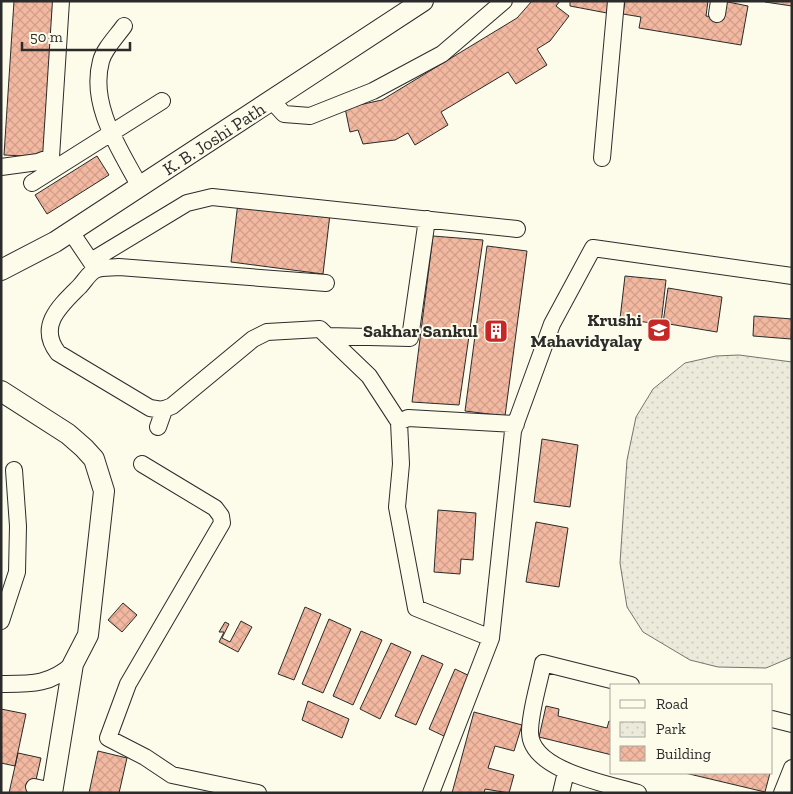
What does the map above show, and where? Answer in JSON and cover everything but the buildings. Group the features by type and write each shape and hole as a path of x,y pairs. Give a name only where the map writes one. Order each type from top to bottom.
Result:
{"main road":[{"name":"K. B. Joshi Path","path":"5,263 71,232 423,1"},
{"path":"1,391 73,439 94,459 100,472 104,491 88,635 73,664 46,790"}],"lane":[{"path":"1,167 38,162 52,157 61,1"},
{"path":"272,100 284,114 310,116 373,90 442,54 504,1"},
{"path":"602,158 616,1"},
{"path":"124,26 101,59 97,84 104,117 140,187"},
{"path":"32,183 162,101"},
{"path":"491,638 416,608 397,507 402,464 399,422 369,376 320,329 267,332 252,339 172,406 164,410 150,408 58,353 51,344 49,332 51,320 93,265 187,203 212,197 517,229"},
{"path":"327,336 410,338 427,220"},
{"path":"71,232 93,265"},
{"path":"431,793 491,638 513,431 552,324 593,248 792,276"},
{"path":"93,265 326,283"},
{"path":"158,427 164,410"},
{"path":"399,422 408,418 516,424"},
{"path":"142,464 215,508 219,512 222,523 128,684 108,738 145,756 172,775 258,793"},
{"path":"1,620 17,572 18,526 14,470"},
{"path":"627,684 543,663 530,732 532,745 540,756 566,772 638,793"},
{"path":"1,684 50,680 62,674 73,664"},
{"path":"773,719 792,724"},
{"path":"782,793 792,768"},
{"path":"561,793 566,772"}],"green space":[{"path":"739,355 792,362 792,657 766,668 718,667 690,660 643,632 627,607 620,563 627,460 636,417 653,389 685,363 716,356"}],"place":[{"name":"Krushi Mahavidyalay","path":"659,330"},
{"name":"Sakhar Sankul","path":"496,331"}]}
